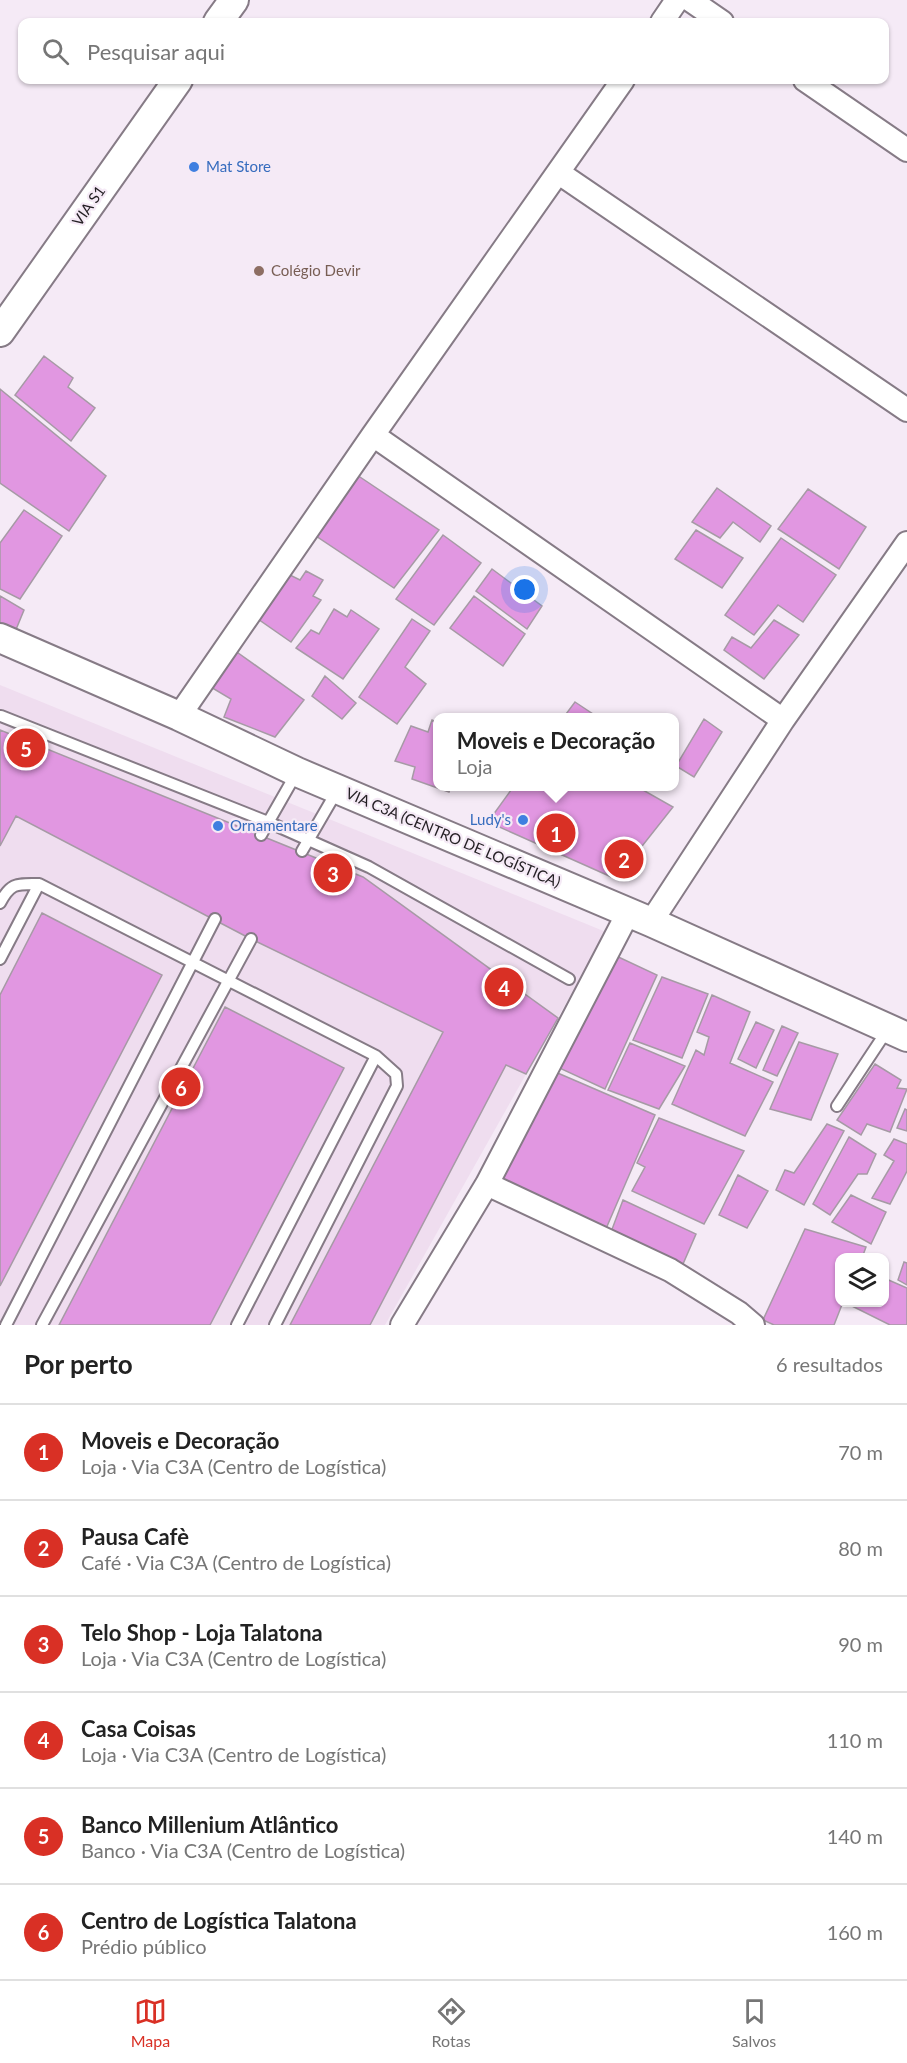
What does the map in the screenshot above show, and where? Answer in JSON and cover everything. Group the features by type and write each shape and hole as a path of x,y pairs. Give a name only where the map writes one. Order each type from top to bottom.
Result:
{"street":[{"path":"221,18 234,0"},
{"path":"665,18 677,0"},
{"path":"690,0 716,18"},
{"name":"VIA S1","path":"0,332 175,84"},
{"path":"179,716 620,84"},
{"path":"811,84 907,150"},
{"path":"559,173 907,410"},
{"path":"373,435 783,720"},
{"path":"402,1325 487,1184 640,917 783,720 907,543"},
{"name":"VIA C3A (CENTRO DE LOGÍSTICA)","path":"2,643 179,716 297,771 640,917 897,1033"},
{"path":"487,1184 670,1270 739,1313 753,1325"}],"lane":[{"path":"1,716 268,822 369,867 569,979"},
{"path":"261,835 297,771"},
{"path":"302,852 338,789"},
{"path":"0,959 39,884"},
{"path":"0,903 5,893 15,885 39,884 376,1056 396,1074 397,1086 275,1325"},
{"path":"6,1325 215,919"},
{"path":"42,1325 251,939"},
{"path":"837,1106 897,1033"},
{"path":"237,1325 376,1056"}],"shaded area":[{"path":"0,685 606,932 385,1325 0,1325"}],"building":[{"path":"44,356 73,378 68,387 95,408 71,441 15,395"},
{"path":"0,389 106,476 69,531 0,483"},
{"path":"357,475 439,530 394,588 316,536"},
{"path":"717,488 771,526 760,542 733,522 720,538 692,522"},
{"path":"808,489 866,527 839,569 778,529"},
{"path":"24,510 62,536 20,599 0,589 0,543"},
{"path":"696,530 743,558 722,588 675,559"},
{"path":"443,535 481,563 434,625 396,599"},
{"path":"781,538 836,575 803,622 778,605 754,635 725,615"},
{"path":"492,569 542,606 527,629 476,591"},
{"path":"306,571 323,580 313,596 321,600 291,642 258,619 288,574 300,580"},
{"path":"0,596 24,610 15,632 0,625"},
{"path":"474,596 525,634 503,666 450,628"},
{"path":"334,609 347,617 351,610 379,629 343,679 296,648 311,630 319,634"},
{"path":"412,619 430,631 405,667 426,684 397,724 359,697"},
{"path":"774,620 799,635 764,679 724,650 732,637 751,648"},
{"path":"234,650 304,700 275,737 224,717 231,699 209,686"},
{"path":"325,676 356,703 342,719 312,696"},
{"path":"575,702 592,713 567,713"},
{"path":"704,719 722,732 694,777 679,768 679,761"},
{"path":"432,720 433,786 412,779 415,767 395,761 411,726 428,732"},
{"path":"0,730 363,877 558,1018 526,1074 506,1065 370,1325 290,1325 443,1032 251,939 16,816 0,846"},
{"path":"510,791 645,791 673,807 616,879 488,822"},
{"path":"42,913 162,975 0,1286 0,995"},
{"path":"612,954 657,975 605,1089 555,1066"},
{"path":"662,977 708,994 682,1058 633,1040"},
{"path":"712,995 750,1012 730,1063 773,1082 745,1136 672,1104 696,1050 704,1055 709,1037 697,1032"},
{"path":"225,1007 344,1068 210,1325 59,1325"},
{"path":"756,1022 774,1030 756,1068 738,1059"},
{"path":"782,1026 798,1033 777,1076 763,1070"},
{"path":"799,1042 838,1054 811,1120 770,1109"},
{"path":"630,1043 685,1066 659,1109 608,1090"},
{"path":"875,1064 901,1080 897,1088 907,1089 890,1132 867,1124 861,1135 837,1120"},
{"path":"553,1071 655,1115 605,1231 496,1182"},
{"path":"905,1109 907,1110 907,1131 897,1128"},
{"path":"659,1118 744,1151 704,1224 632,1191 645,1167 637,1163"},
{"path":"827,1124 844,1131 804,1205 776,1190 785,1170 794,1173"},
{"path":"849,1137 876,1154 867,1174 858,1174 830,1215 813,1204"},
{"path":"894,1139 907,1144 907,1171 890,1204 872,1198 894,1161 884,1155"},
{"path":"738,1175 768,1191 747,1228 719,1215"},
{"path":"851,1195 886,1212 871,1244 832,1222"},
{"path":"623,1200 696,1234 683,1264 611,1232"},
{"path":"805,1229 866,1247 864,1253 835,1253 835,1307 841,1307 834,1325 774,1325 763,1320"},
{"path":"904,1262 907,1263 907,1285 898,1280"},
{"path":"889,1280 907,1288 907,1325 890,1325 854,1307 889,1307"}],"place":[{"name":"Mat Store","path":"194,167"},
{"name":"Colégio Devir","path":"259,271"},
{"name":"Banco Millenium Atlântico","path":"26,748"},
{"name":"Ludy's","path":"523,820"},
{"name":"Ornamentare","path":"218,826"},
{"name":"Moveis e Decoração","path":"556,833"},
{"name":"Pausa Cafè","path":"624,859"},
{"name":"Telo Shop - Loja Talatona","path":"333,873"},
{"name":"Casa Coisas","path":"504,987"},
{"name":"Centro de Logística Talatona","path":"181,1087"}]}
